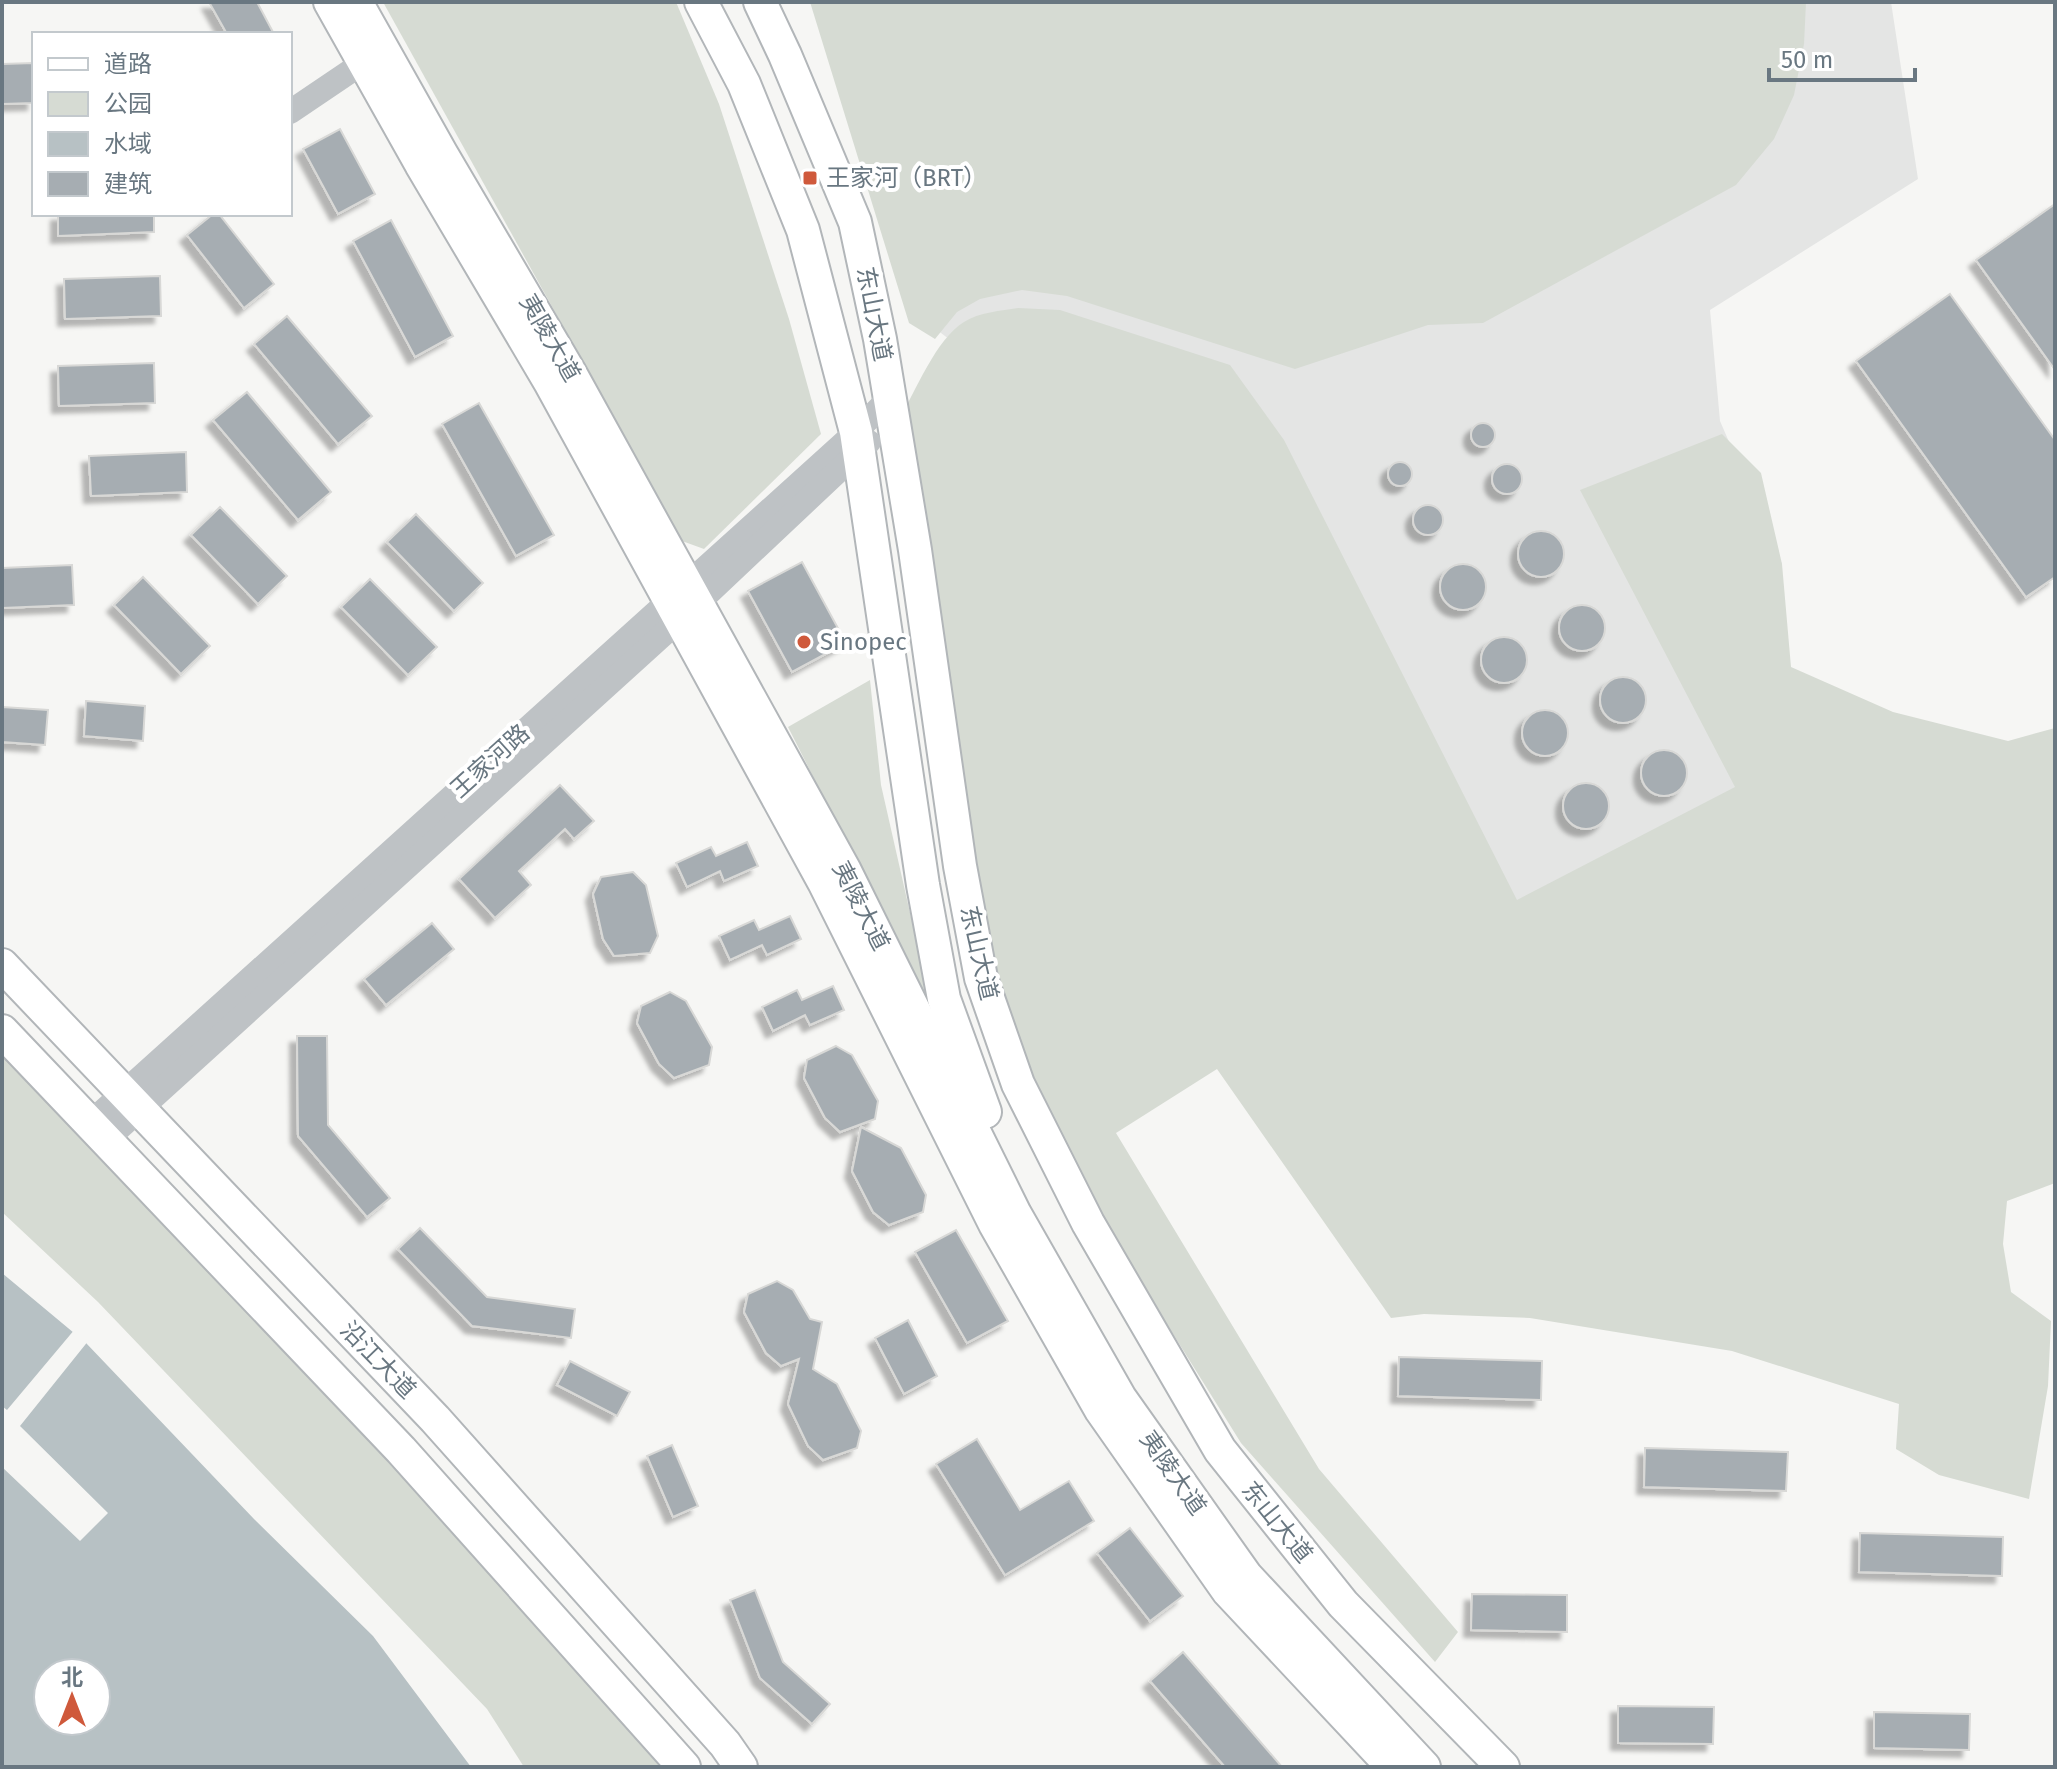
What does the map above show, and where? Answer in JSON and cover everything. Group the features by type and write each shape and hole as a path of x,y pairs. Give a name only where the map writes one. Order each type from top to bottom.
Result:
{"main road":[{"name":"夷陵大道","path":"330,2 550,382 845,871 1015,1214 1120,1398 1246,1576 1424,1767"},
{"name":"夷陵大道","path":"356,2 569,371 995,1224 1101,1410 1228,1591 1393,1767"},
{"name":"东山大道","path":"701,2 744,84 803,230 858,442 923,885 944,999 982,1107 1053,1248 1185,1476 1310,1632 1443,1767"},
{"name":"东山大道","path":"760,2 855,222 880,339 915,550 960,866 981,978 1018,1084 1088,1223 1220,1450 1343,1604 1503,1767"},
{"name":"沿江大道","path":"2,965 435,1419 725,1744 741,1767"},
{"name":"沿江大道","path":"2,1031 401,1450 684,1767"}],"street":[{"path":"292,111 364,62"},
{"name":"王家河路","path":"98,1132 891,409"}],"shaded area":[{"path":"1129,2 1891,2 1918,179 1710,310 1720,421 1782,564 1763,625 1788,731 1585,1008 1056,420 904,305"}],"green space":[{"path":"383,2 676,2 719,104 789,319 821,434 704,549 682,541"},
{"path":"810,2 1806,2 1804,44 1794,95 1774,139 1736,185 1483,323 1428,325 1295,369 1067,296 1022,290 980,299 957,312 935,339 909,323"},
{"path":"1018,308 1060,310 1230,365 1284,440 1517,900 1735,787 1580,490 1722,434 1761,473 1782,564 1791,667 1893,712 2008,741 2055,728 2055,1183 2007,1201 2003,1244 2011,1292 2051,1321 2048,1386 2029,1499 1939,1475 1896,1449 1899,1404 1732,1351 1530,1318 1424,1314 1391,1318 1217,1069 1116,1133 1319,1469 1458,1632 1435,1662 1241,1443 1112,1236 1036,1087 989,977 899,420 935,353 954,330 976,316"},
{"path":"870,680 881,785 913,926 945,1037 788,727"},
{"path":"2,1051 375,1440 665,1767 524,1767 487,1709 98,1302 2,1212"}],"water":[{"path":"2,1273 86,1343 254,1519 373,1636 471,1767 2,1767"}],"pier":[{"path":"75,1329 89,1340 20,1426 108,1513 80,1541 2,1467 2,1406 7,1410"}],"building":[{"path":"209,2 257,2 273,32 226,32"},
{"path":"32,63 32,103 2,104 2,64"},
{"path":"340,129 375,194 338,214 303,149"},
{"path":"2055,204 2055,370 1976,260"},
{"path":"58,216 154,216 154,232 58,236"},
{"path":"211,216 221,216 274,284 244,308 187,235"},
{"path":"391,220 453,336 415,357 353,241"},
{"path":"160,276 161,316 65,319 64,279"},
{"path":"1950,294 2055,440 2055,577 2026,597 1856,361"},
{"path":"287,316 372,416 338,444 254,344"},
{"path":"154,363 155,403 59,406 58,366"},
{"path":"247,392 331,492 298,520 213,420"},
{"path":"479,403 554,535 516,556 442,424"},
{"path":"1483,423 1494,430 1495,435 1488,446 1483,447 1472,440 1471,435 1478,424"},
{"path":"186,452 187,492 91,496 89,456"},
{"path":"1400,462 1408,466 1412,474 1408,482 1400,486 1392,482 1388,474 1392,466"},
{"path":"1507,464 1513,465 1521,473 1521,485 1513,493 1507,494 1501,493 1493,485 1492,479 1493,473 1501,465"},
{"path":"1428,505 1434,506 1442,514 1442,526 1434,534 1428,535 1422,534 1414,526 1413,520 1414,514 1422,506"},
{"path":"220,507 287,576 258,604 191,535"},
{"path":"416,514 483,583 454,611 387,542"},
{"path":"1541,531 1557,538 1564,554 1557,570 1541,577 1525,570 1518,554 1525,538"},
{"path":"802,562 846,643 792,672 748,591"},
{"path":"1463,564 1479,571 1486,587 1479,603 1463,610 1447,603 1440,587 1447,571"},
{"path":"72,565 74,605 2,608 2,568"},
{"path":"143,577 210,646 181,674 114,605"},
{"path":"370,579 437,647 408,675 341,607"},
{"path":"1582,605 1598,612 1605,628 1598,644 1582,651 1566,644 1559,628 1566,612"},
{"path":"1504,637 1520,644 1527,660 1520,676 1504,683 1488,676 1481,660 1488,644"},
{"path":"1623,677 1639,684 1646,700 1639,716 1623,723 1607,716 1600,700 1607,684"},
{"path":"86,701 145,706 143,741 84,736"},
{"path":"2,707 48,710 45,745 2,742"},
{"path":"1545,710 1561,717 1568,733 1561,749 1545,756 1529,749 1522,733 1529,717"},
{"path":"1664,750 1680,757 1687,773 1680,789 1664,796 1648,789 1641,773 1648,757"},
{"path":"1586,783 1602,790 1609,806 1602,822 1586,829 1570,822 1563,806 1570,790"},
{"path":"560,785 594,821 574,839 565,829 519,871 531,885 495,918 459,879"},
{"path":"747,842 758,866 724,881 720,871 687,887 676,863 711,847 716,856"},
{"path":"633,872 646,885 658,936 650,953 614,956 603,939 593,894 601,877"},
{"path":"790,916 801,939 767,955 762,945 730,960 719,936 754,920 759,930"},
{"path":"432,923 454,949 386,1005 364,979"},
{"path":"833,986 844,1010 810,1025 805,1015 773,1031 762,1007 797,990 802,1000"},
{"path":"670,992 686,1001 712,1047 709,1065 674,1078 659,1064 637,1023 641,1006"},
{"path":"297,1036 327,1036 328,1125 390,1198 367,1217 298,1136"},
{"path":"836,1046 852,1055 878,1101 875,1119 840,1132 825,1118 804,1078 807,1060"},
{"path":"861,1127 901,1148 926,1195 923,1212 889,1225 873,1212 852,1171"},
{"path":"420,1228 487,1297 575,1309 571,1338 472,1326 398,1249"},
{"path":"956,1230 1008,1321 967,1343 915,1252"},
{"path":"777,1281 793,1290 810,1319 822,1322 813,1369 837,1384 861,1431 857,1448 823,1460 808,1446 788,1404 799,1359 781,1366 766,1353 744,1312 748,1294"},
{"path":"908,1320 937,1376 904,1394 875,1338"},
{"path":"1399,1357 1542,1361 1541,1400 1398,1396"},
{"path":"570,1361 630,1392 617,1416 557,1385"},
{"path":"977,1439 1020,1510 1069,1481 1094,1521 1005,1575 936,1464"},
{"path":"672,1445 698,1506 673,1517 647,1456"},
{"path":"1645,1448 1788,1452 1786,1491 1644,1487"},
{"path":"1130,1528 1183,1596 1150,1621 1097,1553"},
{"path":"1860,1533 2003,1537 2002,1576 1859,1572"},
{"path":"755,1590 783,1662 830,1704 812,1724 760,1678 730,1600"},
{"path":"1472,1594 1567,1595 1567,1632 1471,1630"},
{"path":"1183,1652 1282,1767 1225,1767 1150,1681"},
{"path":"1618,1706 1714,1707 1713,1744 1618,1743"},
{"path":"1874,1712 1970,1714 1969,1750 1874,1748"}],"place":[{"name":"王家河（BRT）","path":"810,178"},
{"name":"Sinopec","path":"804,642"}]}
